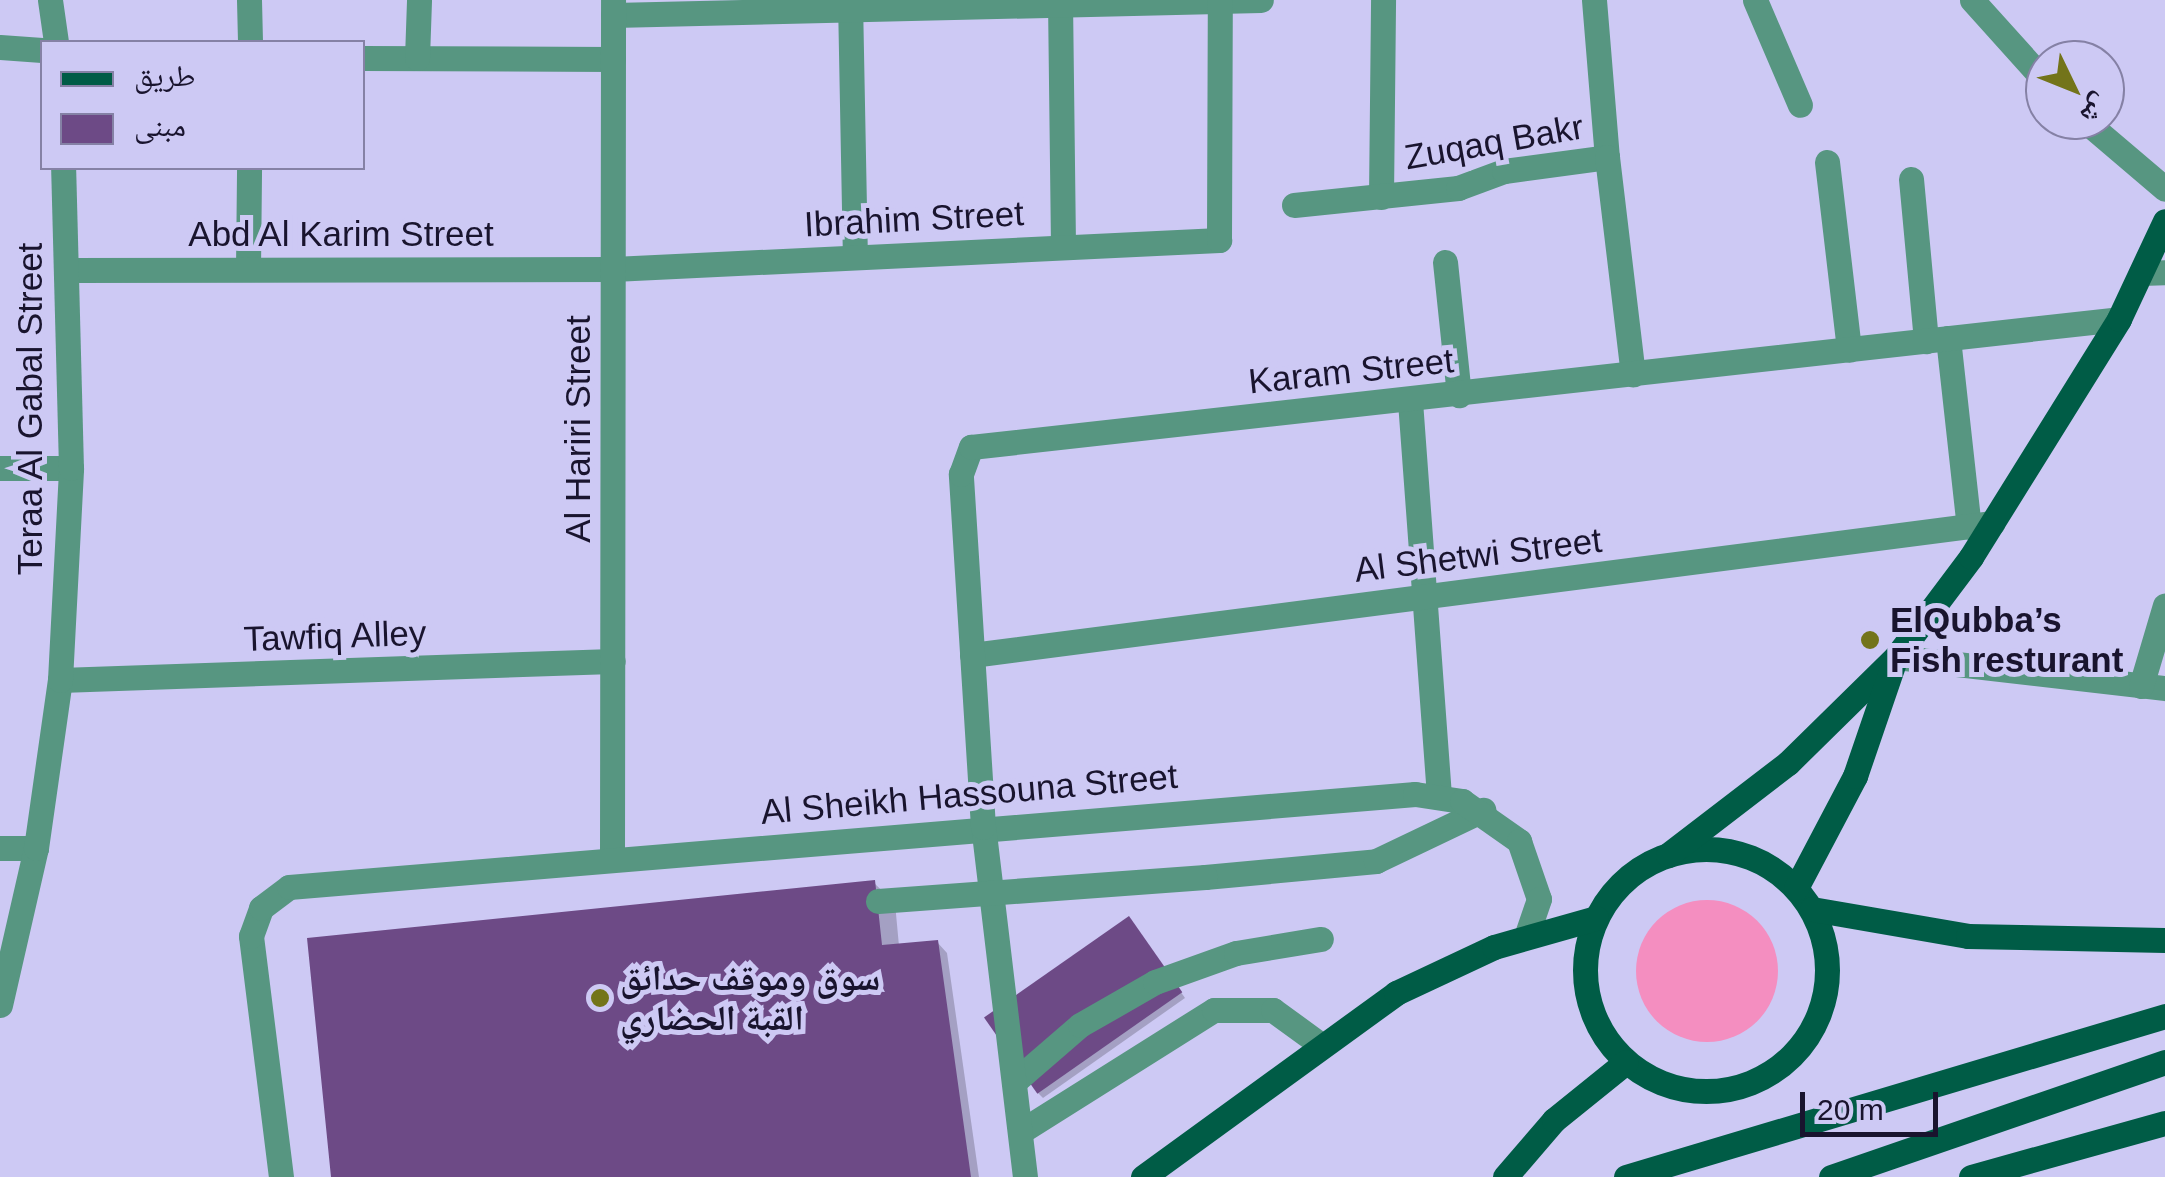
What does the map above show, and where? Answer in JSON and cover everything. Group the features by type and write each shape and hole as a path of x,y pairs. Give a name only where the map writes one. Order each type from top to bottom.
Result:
{"main road":[{"path":"1668,855 1737,852 1796,888 1812,909 1827,959 1821,1011 1773,1072 1697,1092 1626,1062 1586,995 1596,918 1614,890 1668,855 1788,763 1896,657 2153,273 2165,221"},
{"path":"1796,888 1855,776 1896,657"},
{"path":"1812,909 1968,936 2165,940"},
{"path":"1143,1177 1396,993 1526,937 1596,918"},
{"path":"1626,1177 2165,1016"},
{"path":"1505,1177 1554,1120 1626,1062"},
{"path":"1831,1177 2072,1090 2165,1062"},
{"path":"1971,1177 2165,1122"}],"street":[{"path":"50,0 56,40"},
{"path":"249,0 250,40"},
{"path":"417,58 418,0"},
{"name":"Ibrahim Street","path":"613,269 1218,240 1220,0"},
{"path":"614,8 1261,0"},
{"path":"1381,197 1384,0"},
{"path":"1594,0 1607,157"},
{"path":"1754,0 1800,105"},
{"path":"1972,0 2025,59"},
{"path":"1060,2 1063,247"},
{"path":"850,5 855,257"},
{"name":"Al Hariri Street","path":"612,858 614,8"},
{"path":"0,47 40,50"},
{"path":"365,58 614,58"},
{"path":"2107,140 2165,190"},
{"name":"Zuqaq Bakr","path":"1294,205 1381,197 1607,157 1633,374"},
{"path":"1827,162 1848,350"},
{"name":"Teraa Al Gabal Street","path":"0,1005 36,848 60,680 71,468 69,270 63,170"},
{"path":"248,270 249,170"},
{"path":"1911,179 1937,340 1981,525"},
{"path":"1445,262 1459,395"},
{"name":"Abd Al Karim Street","path":"69,270 613,269"},
{"name":"Karam Street","path":"1025,1177 983,827 960,468 971,447 2119,319"},
{"path":"1410,401 1438,795"},
{"path":"0,468 71,468"},
{"name":"Al Shetwi Street","path":"972,655 1981,525"},
{"path":"1896,657 2153,687 2165,606"},
{"name":"Tawfiq Alley","path":"60,680 613,662"},
{"name":"Al Sheikh Hassouna Street","path":"281,1177 251,936 272,896 309,883 983,827 1438,795 1483,810 1532,861 1539,899 1526,937"},
{"path":"878,901 1206,878 1376,861 1483,810"},
{"path":"0,848 36,848"},
{"path":"1014,1082 1080,1026 1154,982 1236,953 1320,938"},
{"path":"1020,1132 1214,1010 1273,1010 1321,1045"}],"shaded area":[{"path":"1707,900 1734,905 1757,921 1773,944 1778,971 1773,998 1757,1021 1734,1037 1707,1042 1680,1037 1657,1021 1641,998 1636,971 1641,944 1657,921 1680,905"}],"building":[{"name":"سوق وموقف حدائق القبة الحضاري","path":"875,880 882,945 938,940 971,1177 331,1177 307,938"},
{"path":"1129,916 1182,992 1037,1094 984,1018"}],"place":[{"name":"ElQubba’s Fish resturant","path":"1870,640"},
{"name":"سوق وموقف حدائق القبة الحضاري","path":"600,998"}]}
